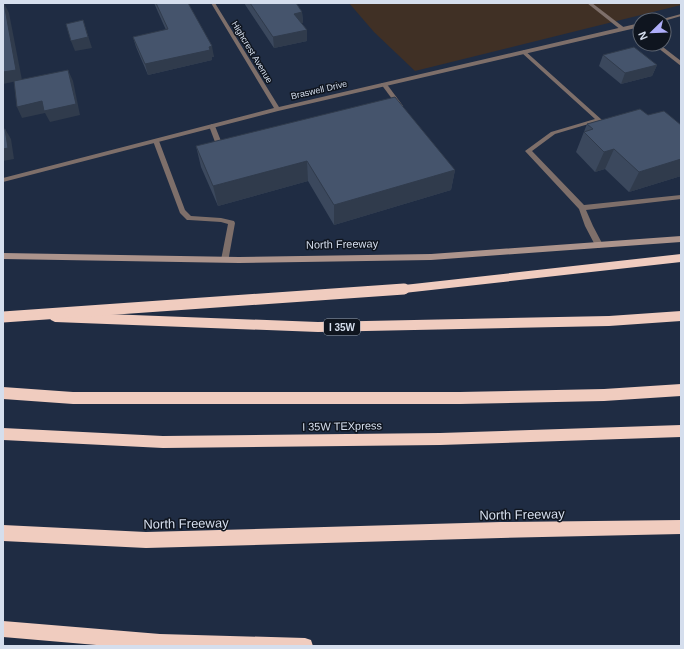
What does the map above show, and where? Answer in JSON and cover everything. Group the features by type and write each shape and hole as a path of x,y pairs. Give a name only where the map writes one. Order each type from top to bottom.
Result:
{"highway":[{"path":"3,316 404,289 681,258"},
{"name":"I 35W","path":"3,316 318,327 609,321 681,316"},
{"path":"3,393 74,398 460,398 604,395 681,390"},
{"name":"I 35W TEXpress","path":"3,434 164,442 440,439 681,431"},
{"name":"North Freeway","path":"3,533 146,540 501,530 681,527"},
{"path":"3,630 160,642 305,646"}],"main road":[{"name":"North Freeway","path":"3,256 225,260 431,258 681,239"}],"street":[{"name":"Highcrest Avenue","path":"213,3 277,109"},
{"path":"589,3 624,29"},
{"name":"Braswell Drive","path":"3,180 277,109 632,27"},
{"path":"524,52 599,120"},
{"path":"666,52 681,64"},
{"path":"384,84 400,107 394,110"},
{"path":"599,245 582,208 528,151 553,133 599,120 607,121"},
{"path":"212,126 218,142 225,149 231,149"},
{"path":"156,141 182,211 189,218 221,220 232,223 225,260"},
{"path":"582,208 681,197"}],"shaded area":[{"path":"349,3 681,3 681,5 653,12 632,12 632,17 415,71 374,32"}],"building":[{"path":"3,3 16,70 3,72"},
{"path":"156,3 188,3 212,46 209,47 210,50 145,64 133,37 168,29"},
{"path":"250,3 296,3 302,12 294,14 307,30 273,37"},
{"path":"83,20 88,37 71,41 66,24"},
{"path":"632,48 632,52 640,52 657,65 625,73 603,55"},
{"path":"68,70 76,104 44,111 42,101 17,107 14,81"},
{"path":"395,97 455,170 334,205 307,161 213,186 196,146"},
{"path":"640,109 648,115 664,111 681,125 681,159 639,172 614,149 604,152 584,132 593,129 587,124"},
{"path":"3,129 5,129 8,148 3,149"}]}
